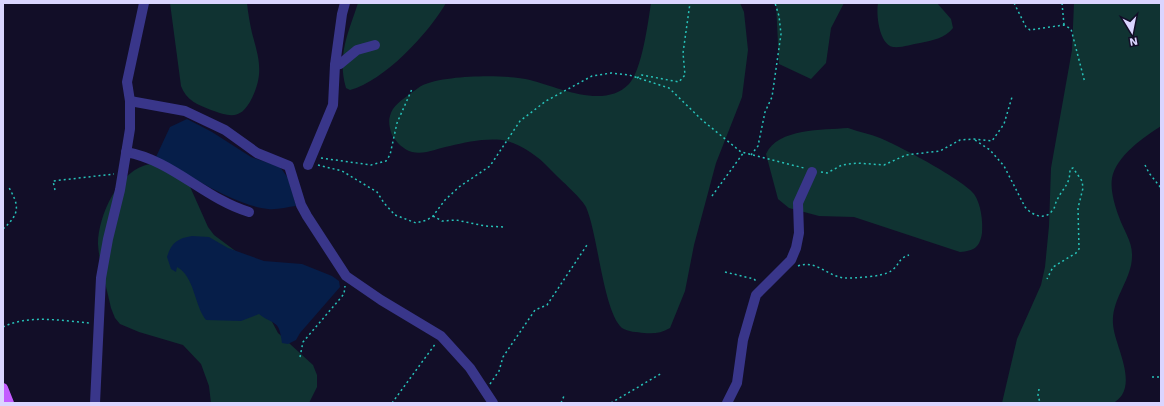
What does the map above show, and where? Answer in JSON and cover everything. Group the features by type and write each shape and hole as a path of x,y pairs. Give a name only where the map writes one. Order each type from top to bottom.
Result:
{"main road":[{"path":"3,388 10,403"}],"street":[{"path":"95,403 101,278 130,129 130,101 127,82 144,3"},
{"path":"310,161 333,105 335,66 342,14 345,3"},
{"path":"335,66 340,64 357,50 375,45"},
{"path":"130,101 185,111 225,130 257,153 289,166 301,205 346,276 381,300 441,336 470,368 493,403"},
{"path":"126,152 172,169 227,203 249,212"},
{"path":"727,403 737,383 743,340 756,295 786,266 796,248 799,233 798,203 812,172"}],"path":[{"path":"637,78 642,75 679,82 683,79 685,75 683,53 690,3"},
{"path":"751,155 758,146 765,112 772,97 781,34 779,16 774,3"},
{"path":"1014,3 1026,27 1030,30 1064,25 1071,29 1085,83"},
{"path":"1062,3 1064,25"},
{"path":"310,161 319,165 342,170 377,192 395,215 416,223 427,220 433,216 445,200 459,187 490,166 520,121 546,101 592,76 611,73 637,78 669,88 702,120 744,152 812,172 826,173 842,165 857,163 884,165 906,155 940,151 960,140 974,138 992,141 1004,124 1012,97"},
{"path":"310,161 371,166 386,161 390,155 397,123 412,89"},
{"path":"974,138 990,150 1004,166 1025,207 1037,216 1046,216 1053,211 1057,200 1069,183 1070,169 1073,168 1082,181 1083,188 1078,208 1079,249 1076,253 1053,267 1047,279"},
{"path":"712,196 744,152"},
{"path":"1145,165 1161,188"},
{"path":"55,190 53,181 112,174 122,175"},
{"path":"3,229 12,221 17,210 17,202 8,186"},
{"path":"433,216 442,221 456,220 485,226 505,227"},
{"path":"484,389 492,383 499,371 503,357 535,310 547,305 587,245"},
{"path":"795,269 808,264 844,278 882,275 891,271 901,257 909,255"},
{"path":"725,272 754,279 763,287"},
{"path":"300,357 302,342 344,294 346,276"},
{"path":"3,327 15,321 27,319 98,324"},
{"path":"392,403 441,336"},
{"path":"611,403 662,373"},
{"path":"1152,377 1161,378"},
{"path":"1039,389 1038,395 1040,403"},
{"path":"561,403 564,396"}],"green space":[{"path":"170,3 247,3 258,58 259,73 256,89 244,110 235,115 224,114 197,104 183,91 181,86"},
{"path":"358,3 446,3 417,42 391,67 363,85 350,90 346,88 343,55 347,35"},
{"path":"651,3 740,3 744,12 748,50 742,97 716,163 694,245 685,291 670,328 660,332 644,333 624,329 615,319 605,289 594,235 586,207 574,193 540,160 518,145 500,140 478,140 427,152 412,152 403,148 394,138 391,131 389,118 395,106 423,85 461,77 492,76 519,78 567,91 594,96 619,92 629,84 638,68 644,46"},
{"path":"776,3 844,3 831,28 826,63 811,79 779,64"},
{"path":"878,3 937,3 951,19 953,28 946,35 934,40 893,47 888,45 882,35 878,21"},
{"path":"1074,3 1161,3 1161,126 1139,141 1125,155 1119,162 1112,178 1114,203 1132,249 1129,272 1118,297 1113,315 1114,332 1125,369 1125,387 1122,395 1114,403 1002,403 1017,339 1041,285 1045,267 1049,226 1051,168 1072,50"},
{"path":"848,128 880,138 901,148 945,172 968,188 974,194 981,213 982,233 978,245 969,251 960,252 854,217 819,216 789,208 778,199 766,154 772,146 780,139 802,132"},
{"path":"150,164 183,171 208,227 214,235 253,264 270,318 278,333 313,365 317,375 317,387 309,403 211,403 209,386 201,364 183,345 139,332 120,324 115,318 101,268 98,244 99,233 106,208 112,195 120,184 139,168"}],"water":[{"path":"187,119 212,132 251,157 280,167 288,178 296,206 278,209 255,207 211,188 156,157 170,127"},
{"path":"192,236 209,237 228,248 264,261 302,264 332,276 339,281 340,287 300,333 296,340 288,344 282,343 281,335 277,326 259,314 241,321 206,320 202,314 187,277 177,267 176,272 171,269 167,257 171,248 176,242 183,238"}]}
